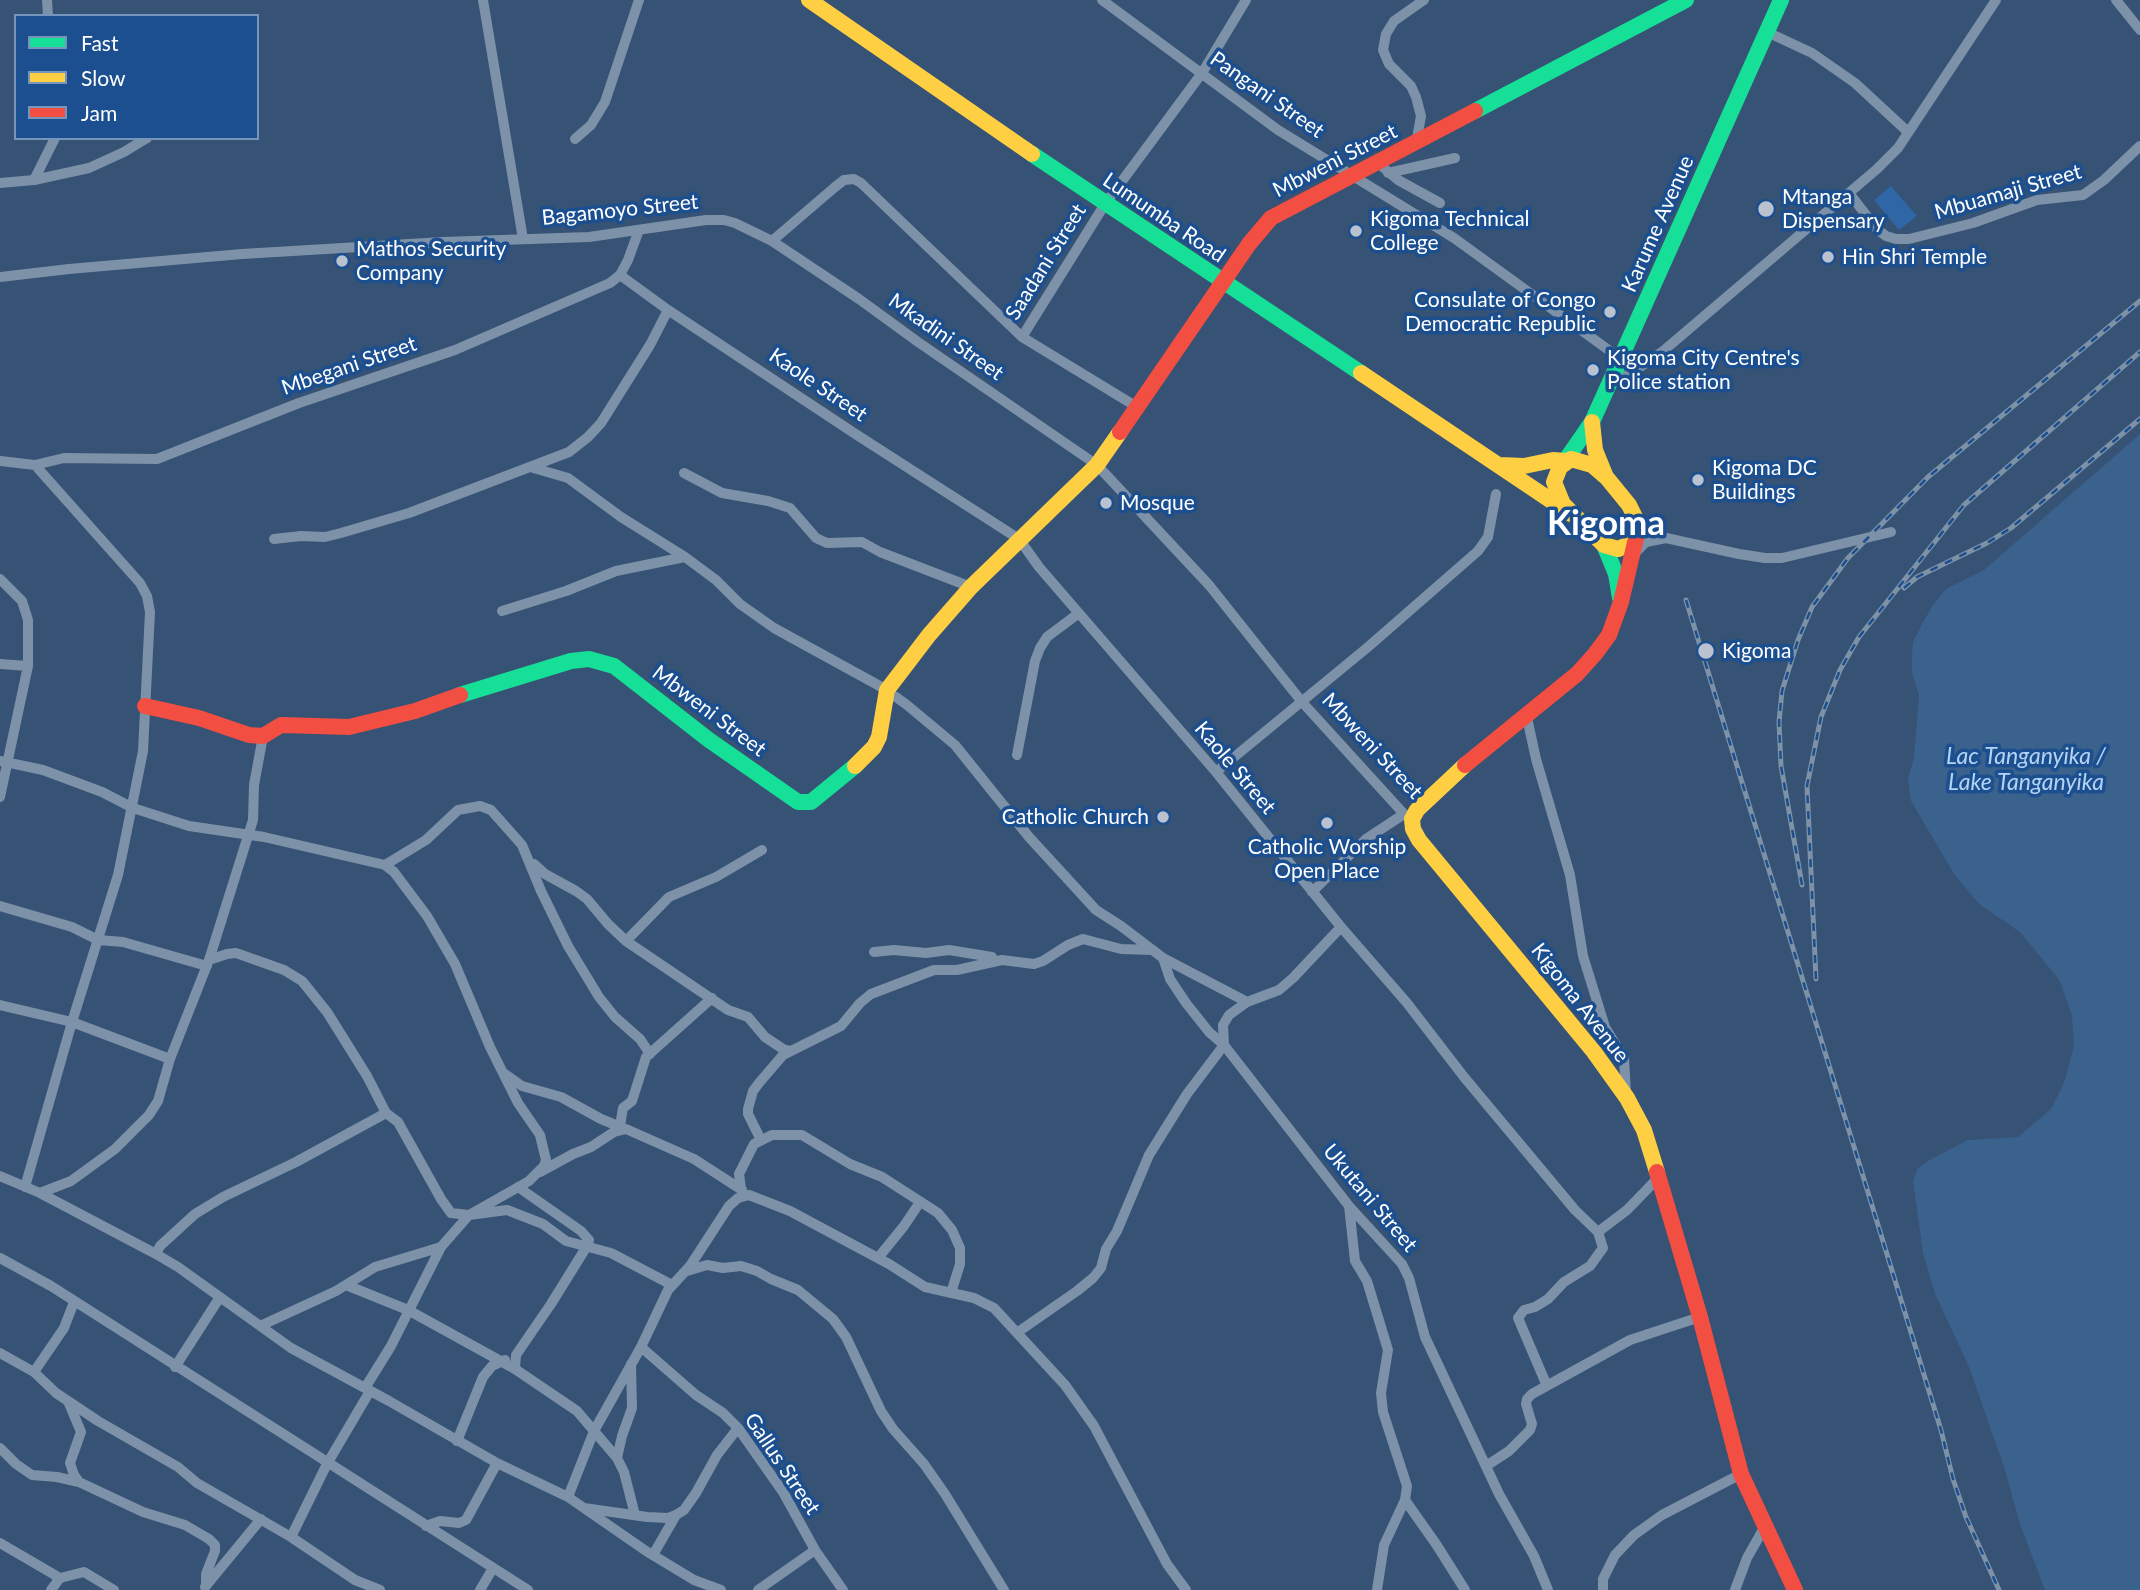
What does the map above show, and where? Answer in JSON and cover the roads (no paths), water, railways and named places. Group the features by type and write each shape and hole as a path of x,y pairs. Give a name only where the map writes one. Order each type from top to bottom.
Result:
{"main road":[{"name":"Lumumba Road","path":"809,0 1105,204 1571,514"},
{"name":"Mbweni Street","path":"145,706 199,718 236,732 263,736 281,725 340,727 366,724 392,715 427,708 472,691 571,661 589,659 614,666 709,740 798,802 811,803 874,747 880,737 886,692 929,635 971,587 1097,465 1270,218 1353,175 1383,168 1416,144 1686,0"},
{"name":"Karume Avenue","path":"1571,514 1553,482 1556,473 1592,422 1781,0"},
{"path":"1408,817 1466,764 1577,674 1608,635 1621,602 1639,525 1635,515 1607,478 1595,450 1592,422"},
{"path":"1500,465 1524,466 1553,460 1577,459 1585,461 1607,478"},
{"path":"1571,514 1604,545 1612,549 1630,544 1637,534"},
{"path":"1604,545 1616,574 1621,602"},
{"name":"Kigoma Avenue","path":"1408,817 1419,840 1594,1052 1627,1098 1650,1143 1741,1474 1795,1590"}],"street":[{"path":"483,0 523,239"},
{"path":"575,139 599,114 639,0"},
{"name":"Pangani Street","path":"1102,0 1278,130 1454,238 1565,316 1620,359"},
{"name":"Saadani Street","path":"1022,337 1105,204 1202,73 1248,0"},
{"path":"1416,144 1421,116 1416,97 1410,86 1389,64 1383,50 1386,34 1394,21 1424,0"},
{"path":"1610,382 1631,373 1662,352 1898,148 1996,0"},
{"path":"2116,0 2140,30"},
{"path":"1767,33 1812,52 1854,83 1908,132"},
{"path":"34,180 54,140"},
{"path":"0,183 34,180 89,168 143,140"},
{"name":"Mbuamaji Street","path":"1849,193 1877,229 1886,236 1909,239 1973,223 2037,200 2083,195 2104,180 2140,146"},
{"path":"1383,168 1455,158"},
{"path":"1383,168 1411,188 1440,203"},
{"path":"772,241 844,180 854,179 862,183 1022,337 1137,407"},
{"name":"Bagamoyo Street","path":"0,277 242,254 589,237 724,220 748,228 772,241"},
{"path":"620,275 639,230"},
{"name":"Mkadini Street","path":"772,241 1097,465"},
{"name":"Kaole Street","path":"620,275 668,310 1019,539 1216,772 1575,1210 1598,1232"},
{"name":"Mbegani Street","path":"0,461 35,465 64,458 157,459 299,403 454,350 610,283 620,275"},
{"path":"274,539 324,537 409,513 569,452 601,423 668,310"},
{"path":"25,1186 118,875 133,808 143,751 150,612 147,596 140,583 35,465"},
{"name":"Mbweni Street","path":"1097,465 1209,585 1302,702 1408,817"},
{"path":"528,466 568,478 621,517 685,557 716,580 740,604 774,628 907,705 955,745 1029,837 1096,910 1163,958 1247,1002"},
{"path":"684,473 722,493 790,508 816,538 827,542 862,542 880,552 971,587"},
{"name":"Mbweni Street","path":"1216,772 1368,647 1478,551 1488,537 1496,494"},
{"path":"1633,555 1646,542 1666,538 1753,557 1782,558 1891,532"},
{"path":"502,611 566,591 616,571 685,557"},
{"path":"0,579 19,596 26,607 28,620 28,666 3,761 0,797"},
{"path":"1017,755 1040,648 1047,637 1079,613"},
{"path":"0,664 28,666"},
{"path":"1527,713 1536,759 1570,875 1583,956 1605,1027 1624,1058 1627,1098"},
{"path":"40,1194 85,1172 137,1129 158,1101 170,1059 208,963 253,820 254,785 263,736"},
{"path":"3,761 67,779 102,792 133,808 190,826 264,837 384,865 394,872 427,916 455,964 518,1103 540,1135 546,1153 544,1166 535,1175"},
{"path":"384,865 426,840 454,813 480,806 491,810 522,845 541,891 589,981 607,1007 640,1039 650,1054"},
{"path":"1312,892 1366,839 1408,817"},
{"path":"626,941 669,897 716,877 762,850"},
{"path":"530,859 545,874 587,899 607,924 626,941 728,1010 748,1017 765,1037 790,1051"},
{"path":"0,906 72,927 98,940 123,942 208,963 236,953 284,970 302,981 327,1012 367,1076 386,1113 398,1122 446,1207 457,1215 507,1210 543,1224 566,1241 611,1253 672,1285"},
{"path":"1018,1332 1077,1291 1101,1268 1106,1249 1149,1155 1187,1094 1224,1045 1223,1025 1229,1014 1247,1002 1279,990 1341,927"},
{"path":"874,953 894,950 926,953 957,950 1034,964 1083,939 1121,949 1153,950"},
{"name":"Ukutani Street","path":"1163,958 1170,979 1186,1003 1209,1032 1224,1045 1349,1206 1402,1264 1409,1278 1425,1337 1486,1466 1534,1556 1548,1590"},
{"path":"761,1140 748,1114 749,1101 758,1083 777,1060 841,1026 860,1003 871,995 934,970 957,970 1002,960"},
{"path":"623,1127 623,1108 632,1101 644,1061 712,998"},
{"path":"0,1005 72,1022 170,1059"},
{"path":"504,1074 522,1086 561,1097 601,1119 694,1160 745,1192 790,1211 878,1258 925,1287 985,1302 1018,1332 1065,1385 1094,1426 1167,1564 1186,1590"},
{"path":"156,1254 160,1245 195,1214 386,1113"},
{"path":"291,1536 424,1284 440,1247 469,1215 623,1127"},
{"path":"745,1192 739,1174 754,1144 772,1135 802,1135 850,1164 882,1177 938,1213 952,1230 960,1248 960,1264 951,1293"},
{"path":"0,1176 25,1186 156,1254 291,1348 497,1463 568,1497 694,1580 721,1590"},
{"path":"1548,1386 1518,1318 1521,1313 1548,1298 1564,1282 1590,1266 1603,1248 1598,1232 1627,1210 1658,1178"},
{"path":"515,1369 516,1355 589,1240 581,1231 518,1187"},
{"path":"568,1497 594,1431 672,1285 687,1270 729,1206 745,1192"},
{"path":"878,1258 919,1202"},
{"path":"1349,1206 1355,1261 1367,1281 1388,1350 1381,1394 1383,1412 1407,1486 1405,1500 1384,1545 1377,1590"},
{"path":"260,1326 346,1285 386,1262 440,1247"},
{"path":"0,1258 21,1268 528,1590"},
{"path":"687,1270 707,1265 723,1268 741,1266 757,1270 798,1290 833,1319 846,1338 881,1411 945,1494 1004,1590"},
{"path":"346,1285 408,1310 515,1369 577,1411 617,1458 624,1472 635,1515"},
{"path":"175,1367 220,1297"},
{"path":"34,1372 64,1328 74,1302"},
{"path":"1486,1466 1526,1436 1532,1424 1527,1399 1630,1340 1700,1317"},
{"name":"Gallus Street","path":"641,1347 738,1427 783,1492 815,1550 843,1590"},
{"path":"0,1353 34,1372 68,1401 178,1468 197,1483 291,1536 357,1585 380,1590"},
{"path":"457,1441 483,1377 492,1366 516,1355"},
{"path":"617,1458 632,1408 631,1364"},
{"path":"68,1401 81,1433 70,1463 79,1482"},
{"path":"581,1507 668,1518 676,1515 684,1510 716,1455 738,1427"},
{"path":"0,1448 32,1475 79,1482 143,1512 185,1525 209,1539 215,1545 215,1550 204,1588"},
{"path":"426,1526 440,1521 459,1523 466,1520 497,1463"},
{"path":"1603,1590 1603,1579 1615,1555 1633,1535 1662,1515 1741,1474"},
{"path":"1405,1500 1465,1590"},
{"path":"653,1555 676,1515"},
{"path":"204,1588 261,1519"},
{"path":"1735,1590 1747,1558 1764,1528"},
{"path":"0,1543 60,1578"},
{"path":"758,1590 815,1550"},
{"path":"480,1590 493,1567"},
{"path":"51,1590 60,1578 84,1572 114,1590"}],"water":[{"name":"Lac Tanganyika / Lake Tanganyika","path":"2140,434 2140,1590 2045,1590 2020,1524 2004,1467 1969,1367 1935,1294 1923,1253 1913,1180 1918,1168 1931,1159 1968,1140 2018,1137 2051,1109 2064,1083 2074,1046 2072,1016 2060,981 2021,933 1978,903 1954,874 1911,801 1908,778 1914,758 1919,695 1912,673 1912,654 1913,642 1922,624 1946,589 1984,570"}],"railway":[{"path":"1802,885 1781,766 1779,722 1782,691 1812,607 1848,558 1928,477 2140,301"},
{"path":"1816,979 1807,786 1821,717 1840,670 1859,637 1964,505 2140,352"},
{"path":"1904,588 1917,577 1987,543 2011,528 2140,419"},
{"path":"1686,600 1941,1430 1953,1479 1966,1517 1999,1590"}],"place":[{"name":"Mtanga Dispensary","path":"1766,209"},
{"name":"Kigoma Technical College","path":"1356,231"},
{"name":"Hin Shri Temple","path":"1828,257"},
{"name":"Mathos Security Company","path":"342,261"},
{"name":"Consulate of Congo Democratic Republic","path":"1610,312"},
{"name":"Kigoma City Centre's Police station","path":"1593,370"},
{"name":"Kigoma DC Buildings","path":"1698,480"},
{"name":"Mosque","path":"1106,503"},
{"name":"Kigoma","path":"1706,651"},
{"name":"Catholic Church","path":"1163,817"},
{"name":"Catholic Worship Open Place","path":"1327,823"}],"district":[{"name":"Kigoma","path":"1606,524"}]}
